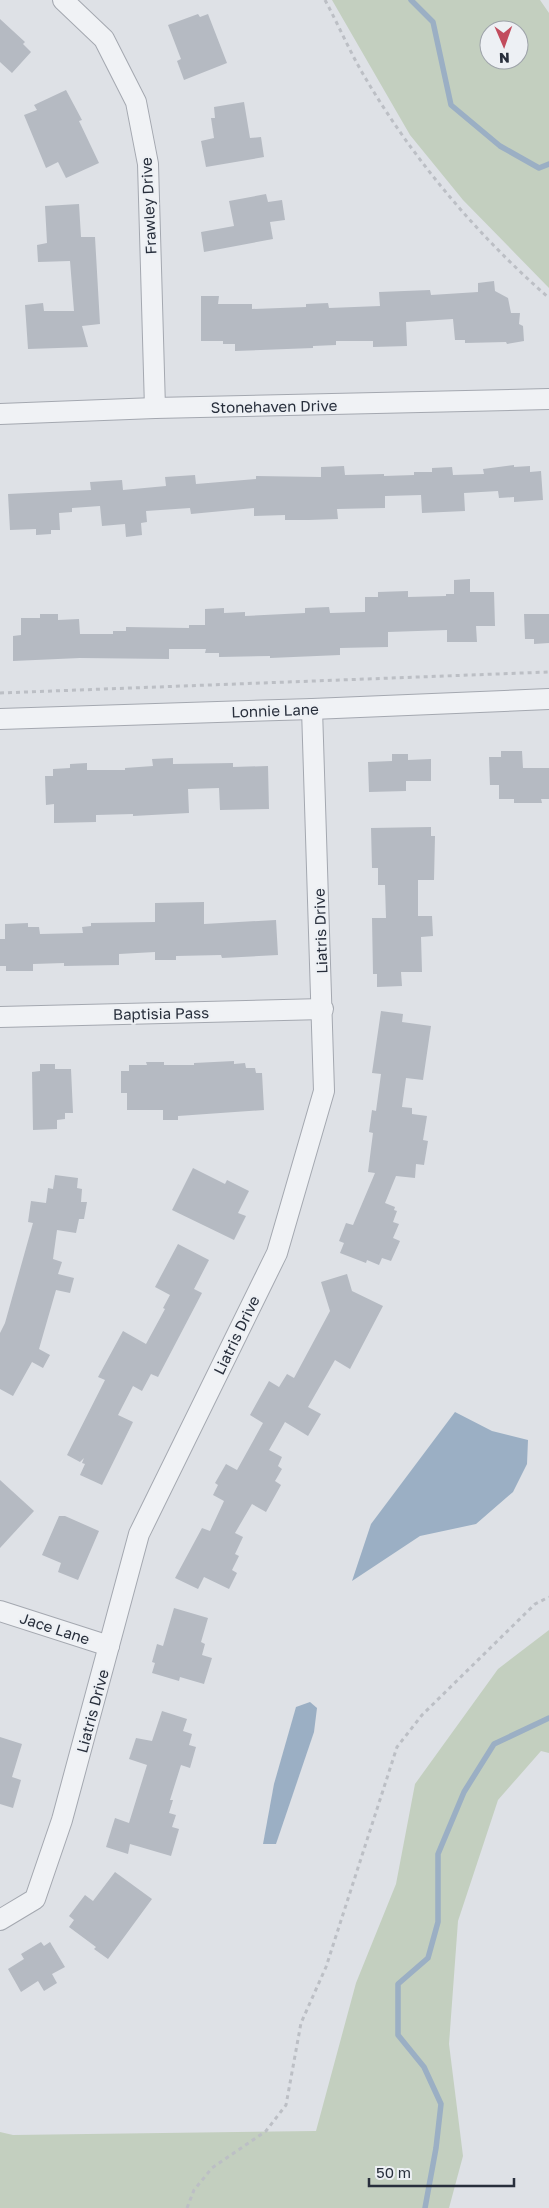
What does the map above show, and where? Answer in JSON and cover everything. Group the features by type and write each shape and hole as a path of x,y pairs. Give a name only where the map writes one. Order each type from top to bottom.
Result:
{"street":[{"name":"Frawley Drive","path":"63,0 104,39 136,102 148,164 155,408"},
{"name":"Stonehaven Drive","path":"0,414 155,408 549,399"},
{"name":"Lonnie Lane","path":"0,719 549,699"},
{"name":"Liatris Drive","path":"0,1920 35,1899 62,1820 139,1534 277,1253 324,1091 323,1009 312,709"},
{"name":"Baptisia Pass","path":"0,1017 323,1009"},
{"name":"Jace Lane","path":"0,1611 110,1646"}],"path":[{"path":"324,0 364,76 423,163 456,206 549,298"},
{"path":"0,693 549,672"},
{"path":"187,2208 194,2190 212,2168 266,2131 286,2105 300,2023 326,1966 397,1747 422,1714 535,1604 549,1597"}],"green space":[{"path":"332,0 540,0 549,13 549,288 463,200 410,135"},
{"path":"549,1630 549,1753 541,1751 498,1800 458,1921 449,2044 463,2156 449,2208 0,2208 0,2132 13,2135 316,2131 356,1983 396,1884 415,1784 498,1669"}],"water":[{"path":"455,1412 492,1431 528,1440 527,1464 513,1492 476,1524 420,1536 352,1581 371,1524"},
{"path":"310,1702 317,1708 314,1732 276,1844 263,1844 274,1784 296,1707"}],"building":[{"path":"198,14 200,17 208,14 227,63 184,80 177,61 181,59 168,25"},
{"path":"0,19 25,42 23,44 31,52 12,73 0,62"},
{"path":"66,90 82,120 79,121 99,163 66,178 58,162 46,168 24,115 37,110 34,105"},
{"path":"244,102 250,138 261,137 264,157 206,167 201,141 214,138 211,118 215,118 214,107"},
{"path":"266,194 268,202 282,200 285,220 270,222 273,239 204,252 201,232 234,226 229,201"},
{"path":"79,204 81,237 95,237 100,324 82,326 88,347 28,349 25,305 43,303 44,311 74,311 70,261 38,262 37,245 47,243 45,206"},
{"path":"494,281 495,291 508,298 511,313 520,313 519,324 523,326 524,341 507,344 506,342 465,343 465,340 455,340 453,319 406,322 407,346 373,347 373,341 336,341 336,345 313,346 313,348 235,351 235,344 223,344 223,341 201,341 201,296 219,296 218,304 252,304 252,309 306,307 306,304 328,303 329,308 380,306 379,292 430,290 431,295 478,292 478,283"},
{"path":"514,465 514,467 530,466 530,472 541,471 543,500 514,502 514,497 499,498 498,491 464,493 465,511 422,513 421,495 385,496 385,508 337,509 338,519 309,520 285,520 285,515 254,516 254,508 191,514 190,508 146,511 147,522 141,523 142,535 126,537 125,524 102,526 100,506 72,508 72,512 59,513 60,530 51,530 51,534 36,535 36,529 10,530 8,494 91,490 90,482 122,480 123,490 166,486 165,477 195,475 196,484 256,479 256,476 321,477 321,467 344,466 345,475 384,474 384,476 414,475 414,472 432,472 432,468 452,467 453,475 484,474 483,469"},
{"path":"470,579 470,592 494,592 495,626 476,626 477,642 447,642 447,630 388,632 388,647 340,648 340,655 270,658 270,656 219,657 219,653 205,653 206,649 169,649 169,659 80,658 13,661 13,636 21,635 21,618 40,618 40,614 58,614 58,620 79,619 80,634 113,634 113,631 126,631 126,627 189,628 189,625 205,625 205,609 224,608 224,613 245,612 245,616 305,613 305,608 329,607 330,613 365,612 365,597 378,597 378,592 408,591 408,597 446,596 446,594 454,594 454,580"},
{"path":"524,614 549,614 549,643 534,644 534,639 525,639"},
{"path":"501,751 522,751 523,768 549,768 549,799 541,799 542,803 514,803 514,799 499,799 499,785 490,785 489,757 501,757"},
{"path":"392,754 408,754 408,760 431,759 431,781 406,781 406,791 369,792 368,762 392,761"},
{"path":"173,758 173,764 233,763 233,767 268,766 269,809 220,810 219,788 188,789 189,813 133,816 133,814 96,815 96,822 54,823 54,804 46,805 45,776 53,776 53,769 70,768 70,764 87,763 87,770 125,770 125,768 153,766 152,759"},
{"path":"431,827 431,836 435,836 434,880 418,880 418,916 432,916 433,936 421,937 422,972 401,972 402,986 377,987 377,974 373,974 372,918 386,918 385,885 378,885 378,868 372,868 371,828"},
{"path":"204,902 204,924 276,920 278,955 222,958 221,955 176,956 176,960 155,960 155,952 119,954 119,965 64,966 64,963 33,964 33,971 6,971 6,966 0,966 0,939 5,939 5,924 28,923 28,927 39,927 40,934 83,933 82,927 91,926 91,923 155,922 155,903"},
{"path":"381,1011 403,1014 402,1022 431,1026 423,1080 406,1078 402,1107 412,1108 412,1114 427,1116 423,1140 428,1141 424,1165 416,1164 415,1178 396,1176 385,1203 395,1207 394,1210 397,1211 393,1222 399,1224 393,1238 400,1241 391,1261 382,1258 379,1265 367,1260 366,1263 340,1253 344,1243 339,1241 346,1223 353,1225 375,1173 368,1172 373,1133 369,1132 372,1110 376,1111 381,1074 372,1073"},
{"path":"234,1061 234,1064 245,1063 246,1068 255,1068 256,1073 262,1073 264,1110 178,1116 178,1120 163,1120 163,1110 127,1110 127,1093 121,1093 121,1071 129,1071 129,1065 147,1065 146,1062 164,1062 164,1065 194,1065 194,1063"},
{"path":"40,1064 55,1064 55,1069 71,1069 73,1113 65,1113 65,1119 57,1120 57,1129 33,1130 32,1072 40,1071"},
{"path":"193,1168 225,1184 227,1180 249,1191 238,1213 246,1216 234,1240 172,1210"},
{"path":"55,1175 78,1178 77,1188 82,1189 81,1202 87,1202 84,1219 79,1219 76,1233 57,1230 53,1259 62,1262 58,1274 74,1278 70,1293 56,1290 39,1349 50,1355 43,1368 32,1362 13,1396 0,1389 0,1333 5,1323 33,1223 28,1222 31,1201 46,1203 48,1188 53,1189"},
{"path":"178,1244 209,1260 194,1289 202,1293 158,1377 151,1374 142,1391 133,1386 118,1415 133,1422 102,1485 80,1475 85,1464 82,1463 84,1458 80,1462 67,1455 105,1380 98,1377 123,1331 146,1344 165,1309 163,1308 170,1295 155,1287"},
{"path":"347,1274 352,1291 383,1306 350,1369 335,1360 308,1407 321,1414 308,1436 285,1422 269,1450 282,1457 278,1466 282,1469 275,1481 281,1485 266,1512 252,1504 235,1533 243,1537 235,1554 239,1556 232,1570 237,1573 229,1589 204,1577 198,1589 175,1578 202,1528 210,1531 224,1501 213,1495 218,1485 215,1483 226,1464 237,1470 263,1423 250,1415 269,1381 279,1387 287,1374 294,1378 330,1311 321,1282"},
{"path":"0,1480 34,1511 0,1548"},
{"path":"59,1516 65,1516 99,1531 78,1580 58,1572 61,1563 42,1555"},
{"path":"174,1608 208,1618 201,1642 205,1644 202,1655 212,1658 204,1684 180,1677 179,1681 152,1673 155,1663 152,1662 157,1644 163,1646"},
{"path":"162,1711 187,1719 183,1731 192,1734 189,1745 196,1747 190,1768 181,1765 170,1800 173,1800 169,1813 176,1815 172,1827 179,1829 171,1856 130,1844 128,1854 106,1847 115,1818 129,1823 147,1765 129,1759 136,1738 152,1741"},
{"path":"0,1737 22,1744 12,1777 21,1780 13,1808 0,1804"},
{"path":"115,1872 152,1899 108,1959 94,1949 96,1947 69,1927 74,1920 69,1916 85,1895 93,1901"},
{"path":"41,1942 44,1946 50,1942 65,1967 52,1974 57,1983 44,1991 38,1981 21,1992 8,1969 24,1959 21,1954"}],"waterway":[{"path":"411,0 433,22 451,105 500,146 539,168 549,164"},
{"path":"425,2208 436,2148 441,2104 424,2067 398,2035 398,1984 428,1958 438,1922 438,1854 464,1792 494,1744 549,1718"}]}
